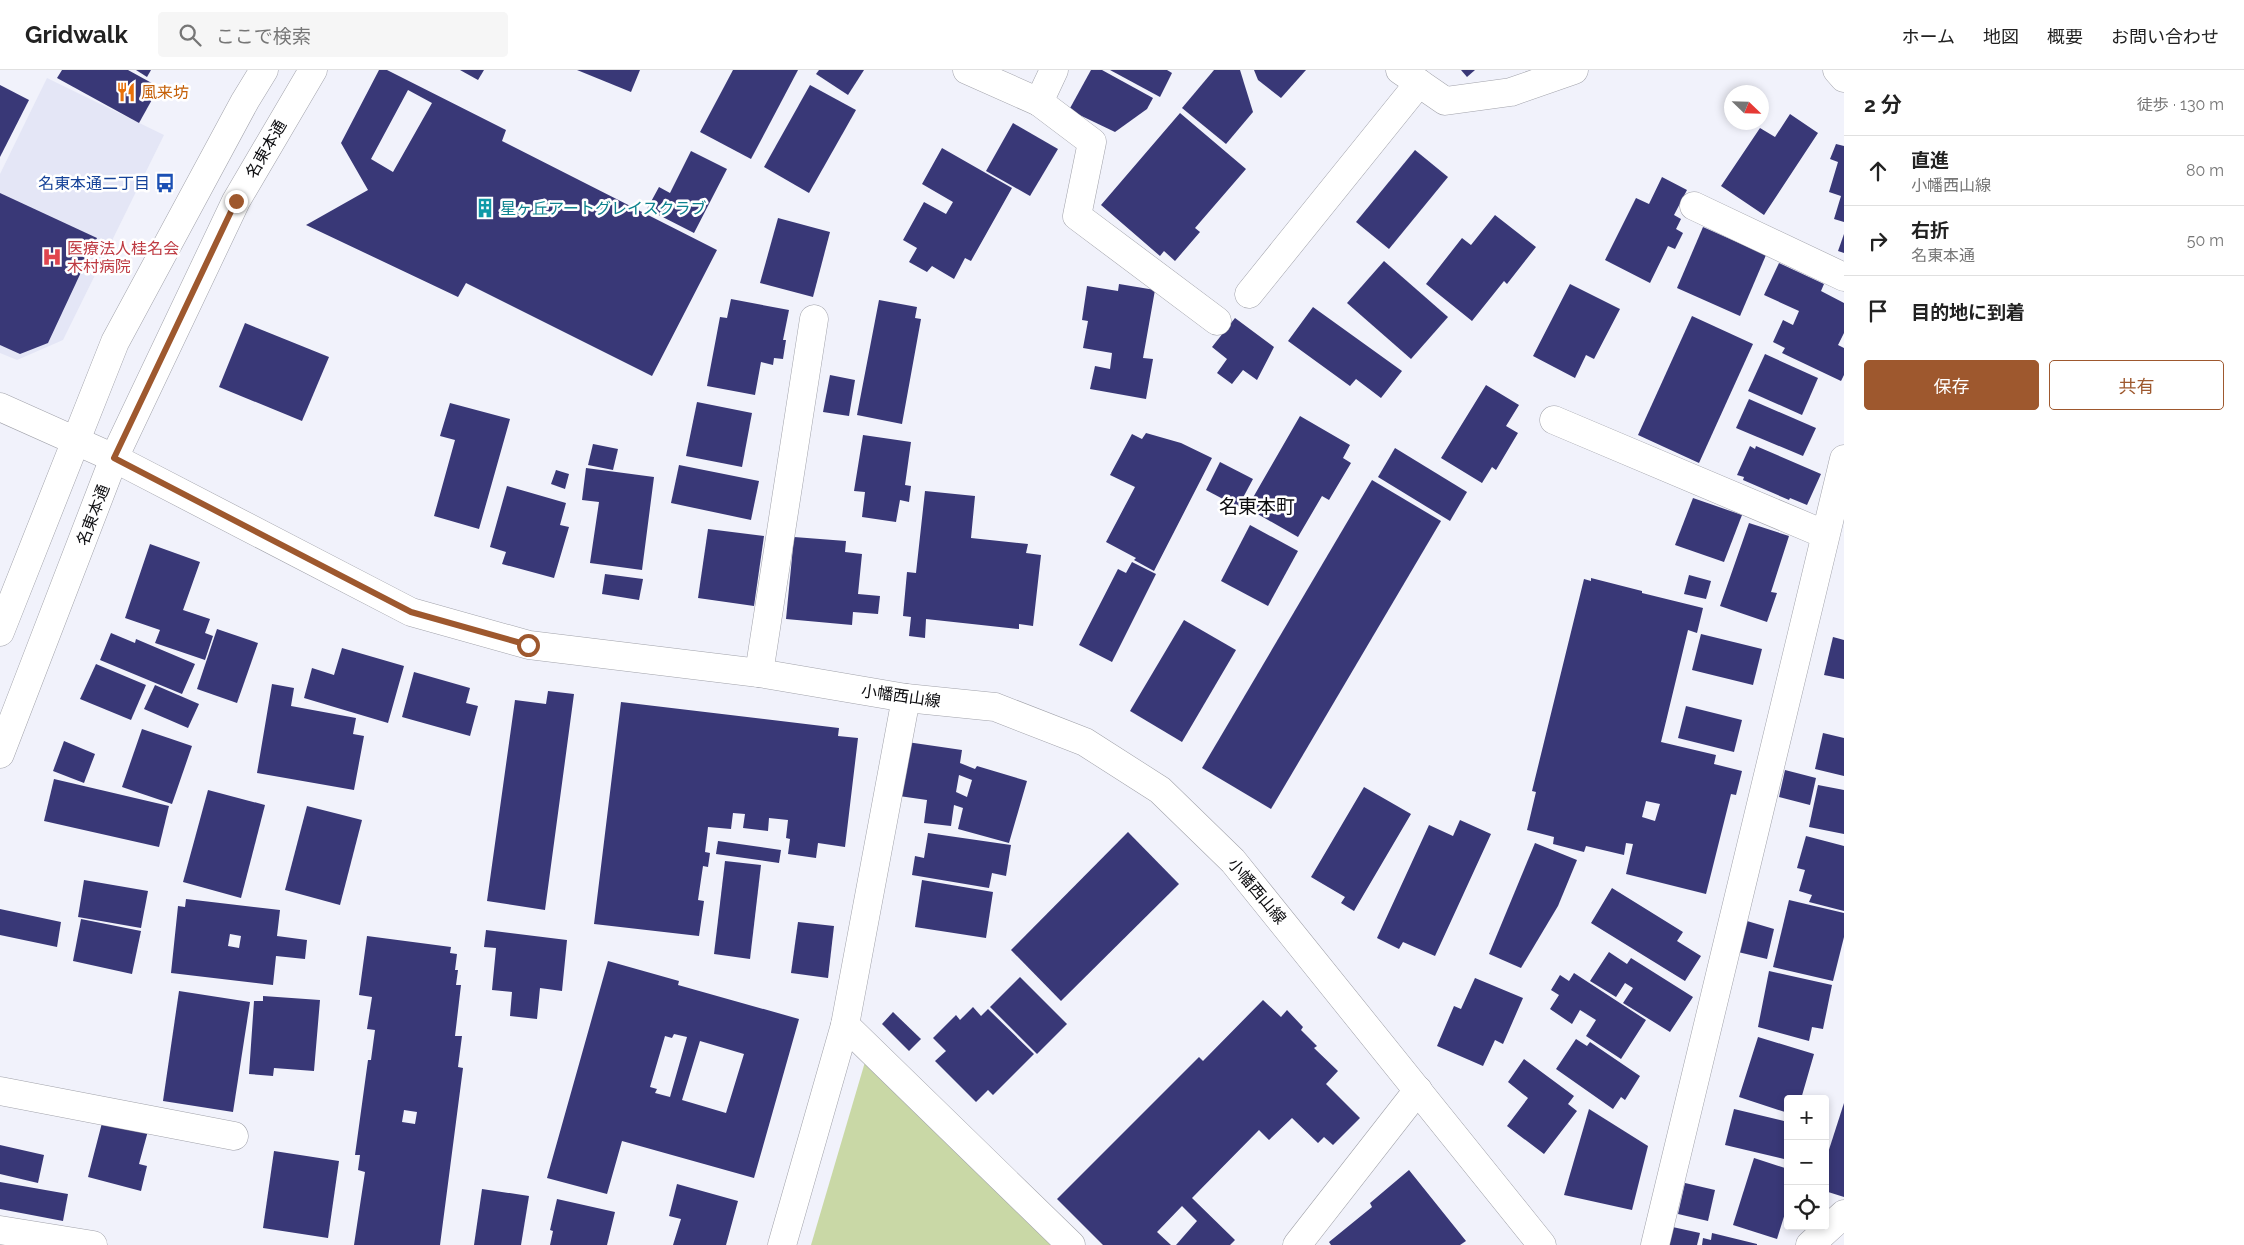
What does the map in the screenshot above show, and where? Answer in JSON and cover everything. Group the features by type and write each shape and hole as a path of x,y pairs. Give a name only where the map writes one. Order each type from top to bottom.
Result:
{"street":[{"path":"0,632 115,342 264,70"},
{"name":"名東本通","path":"0,754 114,458 236,201 313,70"},
{"path":"967,70 1039,102 1092,142 1077,216 1217,321"},
{"path":"1039,102 1054,70"},
{"path":"1249,294 1410,77 1445,101 1511,92 1574,70"},
{"path":"1838,70 1844,78"},
{"path":"1694,206 1844,277"},
{"path":"759,673 814,319"},
{"name":"小幡西山線","path":"0,407 114,458 411,612 528,645 759,673 906,698 995,707 1085,742 1160,790 1234,861 1542,1245"},
{"path":"1554,420 1824,534"},
{"path":"1655,1245 1824,534 1844,459"},
{"path":"782,1245 845,1025 906,698"},
{"path":"845,1025 1071,1245"},
{"path":"1297,1245 1418,1090"},
{"path":"0,1091 234,1136"},
{"path":"1810,1245 1844,1214"},
{"path":"0,1230 93,1245"}],"shaded area":[{"name":"医療法人桂名会 木村病院","path":"47,78 164,135 63,340 17,360 0,353 0,174"}],"green space":[{"path":"865,1062 1054,1245 811,1245"}],"building":[{"path":"62,70 128,70 159,87 139,123 57,78"},
{"path":"136,70 151,70 147,77"},
{"name":"星ヶ丘アートグレイスクラブ","path":"379,70 387,70 506,130 502,141 717,250 652,376 466,283 458,297 306,225 368,190 341,143","holes":["408,90 432,103 393,172 371,159"]},
{"path":"460,70 484,70 478,80"},
{"path":"577,70 640,70 631,92"},
{"path":"733,70 798,70 751,159 700,132"},
{"path":"819,70 864,70 848,95 816,74"},
{"path":"1091,70 1102,70 1153,98 1147,109 1115,132 1069,110"},
{"path":"1110,70 1167,70 1172,73 1160,97"},
{"path":"1214,70 1240,70 1253,112 1226,144 1182,108"},
{"path":"1254,70 1306,70 1281,98 1258,80"},
{"path":"1461,70 1475,70 1467,77"},
{"path":"0,85 29,100 0,157"},
{"path":"810,85 856,110 809,193 764,167"},
{"path":"1180,113 1246,169 1195,228 1200,232 1175,261 1164,251 1160,256 1101,205"},
{"path":"1790,114 1818,133 1764,215 1721,186 1759,130 1763,130 1775,137"},
{"path":"1013,123 1058,149 1030,196 986,171"},
{"path":"1836,144 1844,146 1844,222 1834,219 1841,196 1829,192 1838,162 1830,159"},
{"path":"942,148 1012,188 971,261 965,258 954,279 932,266 927,272 909,262 917,248 903,240 924,202 946,214 953,202 922,184"},
{"path":"1415,150 1448,177 1389,249 1356,222"},
{"path":"691,151 727,169 694,233 647,209 659,187 670,193"},
{"path":"1662,177 1687,190 1674,215 1681,219 1676,229 1683,233 1675,249 1668,246 1650,283 1605,260 1636,198 1649,204"},
{"name":"医療法人桂名会 木村病院","path":"0,193 97,238 48,343 20,354 0,345"},
{"path":"1495,215 1536,247 1507,284 1504,281 1472,321 1426,284 1462,238 1471,245"},
{"path":"778,218 830,232 813,297 760,283"},
{"path":"1703,227 1766,255 1740,316 1677,288"},
{"path":"1844,234 1844,253 1838,251"},
{"path":"1384,261 1448,317 1411,359 1347,303"},
{"path":"1779,263 1824,284 1821,291 1844,303 1844,333 1838,345 1844,348 1844,375 1841,381 1782,353 1785,348 1773,342 1783,320 1793,325 1799,311 1764,295"},
{"path":"1119,284 1155,290 1143,358 1153,359 1146,399 1090,389 1095,366 1110,369 1112,353 1083,348 1088,321 1082,320 1087,286 1118,291"},
{"path":"1570,284 1620,309 1594,359 1586,355 1575,378 1533,356"},
{"path":"731,299 789,310 783,340 786,340 783,359 774,358 773,365 761,362 755,395 707,386 720,317 727,318"},
{"path":"879,300 917,307 915,318 921,319 902,424 857,415"},
{"path":"1313,307 1402,371 1381,398 1356,379 1350,386 1288,341"},
{"path":"1692,316 1753,344 1699,463 1638,435"},
{"path":"1235,318 1274,347 1257,380 1243,370 1232,384 1217,373 1227,359 1212,347"},
{"path":"245,323 329,357 302,421 219,387"},
{"path":"1765,354 1818,378 1802,415 1748,391"},
{"path":"830,375 855,380 849,416 823,412"},
{"path":"1486,385 1519,405 1506,426 1518,433 1496,470 1492,467 1482,483 1441,458"},
{"path":"1749,399 1816,428 1803,456 1736,428"},
{"path":"697,402 752,413 742,467 686,456"},
{"path":"450,403 510,419 479,529 434,516 455,440 440,436"},
{"path":"1300,416 1350,445 1343,458 1351,463 1329,500 1322,496 1298,537 1247,508"},
{"path":"1146,433 1181,443 1212,458 1154,571 1134,560 1136,558 1106,542 1135,487 1110,475 1132,434 1142,439"},
{"path":"863,435 911,442 905,485 911,486 909,502 900,500 896,522 862,517 865,492 854,491"},
{"path":"593,444 618,449 613,470 588,465"},
{"path":"1750,446 1755,449 1756,446 1821,474 1807,505 1790,498 1789,500 1743,480 1744,477 1737,475"},
{"path":"1395,448 1467,492 1450,521 1378,477"},
{"path":"1220,462 1253,479 1238,507 1206,490"},
{"path":"679,465 759,481 751,520 671,503"},
{"path":"586,468 654,477 642,570 590,563 599,502 582,500"},
{"path":"556,470 569,474 565,489 551,484"},
{"path":"1372,480 1441,521 1271,809 1202,768"},
{"path":"507,486 566,503 560,525 569,527 554,578 502,564 506,552 490,547"},
{"path":"925,491 975,496 971,538 1028,544 1026,553 1041,555 1033,626 1019,624 1019,629 926,619 925,638 909,636 911,617 903,616 907,572 916,573"},
{"path":"1693,498 1742,515 1724,562 1675,545"},
{"path":"1749,523 1789,536 1771,592 1777,593 1767,622 1720,606"},
{"path":"1250,525 1298,551 1268,606 1221,581"},
{"path":"708,529 764,536 754,606 698,598"},
{"path":"794,537 846,541 845,552 862,554 858,594 880,596 878,614 853,612 852,625 786,619"},
{"path":"150,544 200,562 183,610 210,619 205,633 213,636 205,660 155,643 160,630 125,618"},
{"path":"1132,562 1156,574 1112,662 1079,645 1118,569 1126,573"},
{"path":"605,574 643,579 639,600 602,594"},
{"path":"1689,575 1711,581 1706,599 1684,594"},
{"path":"1591,578 1703,608 1697,633 1688,630 1661,742 1716,755 1714,764 1742,771 1736,795 1731,794 1706,894 1626,874 1633,844 1626,843 1624,855 1586,846 1584,852 1553,844 1554,837 1527,830 1536,792 1532,791 1584,579 1591,581","holes":["1646,801 1660,804 1655,821 1642,817"]},
{"path":"1184,620 1236,650 1182,742 1130,711"},
{"path":"217,629 258,643 237,703 197,689"},
{"path":"111,633 135,643 136,639 195,664 182,694 100,660"},
{"path":"1701,634 1762,649 1753,685 1692,670"},
{"path":"1833,637 1844,640 1844,679 1824,675"},
{"path":"342,648 404,666 388,723 304,698 312,668 334,675"},
{"path":"96,664 146,685 131,720 80,699"},
{"path":"414,672 470,688 466,703 478,706 470,736 402,717"},
{"path":"272,684 294,688 291,706 356,718 353,734 364,736 354,790 257,773"},
{"path":"155,685 199,704 188,728 144,709"},
{"path":"548,691 574,694 545,910 487,901 515,700 546,704"},
{"path":"621,702 839,728 838,736 858,738 845,847 818,843 816,858 788,854 790,839 786,838 788,820 769,818 768,831 743,828 745,814 733,813 731,829 708,827 705,852 710,853 708,867 703,866 698,900 704,901 699,936 594,924"},
{"path":"1686,706 1742,720 1734,752 1678,738"},
{"path":"142,729 192,746 172,804 122,787"},
{"path":"1823,733 1844,738 1844,776 1815,769"},
{"path":"64,741 95,754 84,783 53,771"},
{"path":"907,742 962,750 960,763 975,769 977,766 1027,781 1009,843 958,829 963,808 954,805 951,826 924,823 927,800 899,796","holes":["959,775 972,780 967,797 956,792"]},
{"path":"1785,770 1816,778 1810,805 1779,797"},
{"path":"54,779 169,806 159,847 44,821"},
{"path":"1818,785 1844,790 1844,834 1809,827"},
{"path":"1364,787 1411,814 1354,911 1341,903 1345,897 1311,877"},
{"path":"208,790 265,805 241,898 183,882"},
{"path":"307,806 362,820 340,905 285,890"},
{"path":"1460,820 1491,834 1435,956 1403,942 1399,949 1377,938 1429,825 1453,836"},
{"path":"1128,832 1179,884 1061,1001 1011,950"},
{"path":"928,833 1011,845 1006,876 992,873 989,888 912,875 915,856 924,858"},
{"path":"1806,836 1844,846 1844,911 1809,902 1812,895 1799,891 1805,870 1797,868"},
{"path":"718,841 781,850 779,863 716,854"},
{"path":"1535,843 1577,860 1558,906 1521,968 1489,954"},
{"path":"725,861 761,865 750,959 714,954"},
{"path":"84,880 148,891 141,928 78,917"},
{"path":"922,880 993,892 986,938 915,927"},
{"path":"1612,888 1683,932 1677,941 1701,956 1685,981 1591,923"},
{"path":"186,899 280,910 277,936 307,940 305,959 276,956 273,985 171,973 178,906 185,907","holes":["230,934 241,936 239,948 228,946"]},
{"path":"1789,900 1844,913 1844,937 1833,981 1773,967"},
{"path":"0,909 61,922 57,947 0,935"},
{"path":"81,919 141,931 132,974 73,961"},
{"path":"1747,921 1774,929 1767,959 1738,952"},
{"path":"798,922 834,926 828,978 791,973"},
{"path":"486,930 567,940 562,991 540,988 537,1019 510,1016 512,992 492,990 496,948 484,947"},
{"path":"367,936 451,947 450,953 457,954 455,970 458,970 456,985 461,985 455,1036 462,1036 458,1067 463,1068 440,1245 354,1245 365,1172 358,1170 360,1155 355,1155 368,1060 371,1060 375,1030 367,1029 372,997 359,995","holes":["404,1110 417,1112 415,1124 402,1122"]},
{"path":"1609,952 1627,964 1631,958 1693,997 1670,1032 1623,1003 1633,988 1625,983 1616,997 1590,981"},
{"path":"608,961 679,981 678,985 799,1019 754,1178 622,1141 607,1194 547,1178","holes":["674,1034 687,1037 670,1097 655,1093 657,1089 650,1087 665,1036 672,1038","700,1041 744,1054 726,1113 682,1100"]},
{"path":"1769,971 1832,985 1823,1029 1812,1027 1809,1041 1758,1027"},
{"path":"1574,973 1646,1020 1621,1059 1586,1036 1596,1020 1580,1010 1572,1024 1550,1009 1559,995 1551,990 1560,975 1569,981"},
{"path":"1020,977 1067,1024 1037,1054 990,1007"},
{"path":"1475,978 1523,998 1503,1044 1495,1040 1483,1066 1437,1046 1454,1006 1461,1009"},
{"path":"179,991 250,1002 233,1112 163,1101"},
{"path":"263,996 320,1000 314,1071 274,1068 273,1076 249,1074 254,1001 263,1001"},
{"path":"1263,1000 1281,1017 1287,1010 1303,1027 1301,1030 1317,1046 1314,1048 1338,1071 1326,1084 1360,1118 1333,1145 1324,1137 1318,1143 1292,1118 1269,1140 1259,1130 1192,1198 1235,1240 1230,1245 1176,1245 1197,1221 1182,1206 1157,1232 1171,1245 1103,1245 1057,1199 1199,1057 1203,1061"},
{"path":"973,1007 981,1016 988,1009 1034,1054 993,1095 988,1090 976,1102 935,1061 946,1051 933,1038 956,1015 960,1020"},
{"path":"893,1012 921,1039 909,1051 882,1024"},
{"path":"1758,1037 1814,1054 1802,1095 1784,1095 1784,1112 1739,1097"},
{"path":"1576,1039 1587,1046 1590,1042 1640,1076 1625,1100 1621,1097 1613,1109 1556,1069"},
{"path":"1524,1059 1574,1096 1568,1104 1577,1111 1544,1154 1507,1126 1528,1098 1508,1082"},
{"path":"1844,1103 1844,1197 1829,1192 1829,1150"},
{"path":"1589,1109 1648,1146 1632,1210 1564,1195"},
{"path":"1734,1109 1784,1121 1784,1159 1725,1145"},
{"path":"103,1119 148,1131 139,1164 147,1166 141,1191 88,1177"},
{"path":"0,1145 44,1155 38,1183 0,1174"},
{"path":"274,1151 339,1161 328,1238 263,1228"},
{"path":"1754,1158 1784,1168 1784,1217 1777,1239 1733,1225"},
{"path":"1409,1170 1466,1241 1460,1245 1331,1245 1329,1242 1372,1207 1370,1203"},
{"path":"0,1182 68,1194 63,1221 0,1209"},
{"path":"1685,1183 1715,1190 1708,1221 1678,1214"},
{"path":"677,1184 738,1201 726,1245 673,1245 681,1219 669,1216"},
{"path":"482,1189 529,1196 521,1245 474,1245"},
{"path":"557,1199 615,1212 607,1245 550,1245 553,1231 550,1230"},
{"path":"1668,1226 1700,1233 1697,1245 1663,1245"},
{"path":"1712,1233 1757,1245 1702,1245 1703,1238 1711,1240"}],"place":[{"name":"風来坊","path":"126,92"},
{"name":"名東本通二丁目","path":"165,183"},
{"name":"星ヶ丘アートグレイスクラブ","path":"485,208"},
{"name":"医療法人桂名会 木村病院","path":"52,257"}],"district":[{"name":"名東本町","path":"1257,506"}],"route":[{"path":"236,201 114,458 411,612 528,645"}]}
